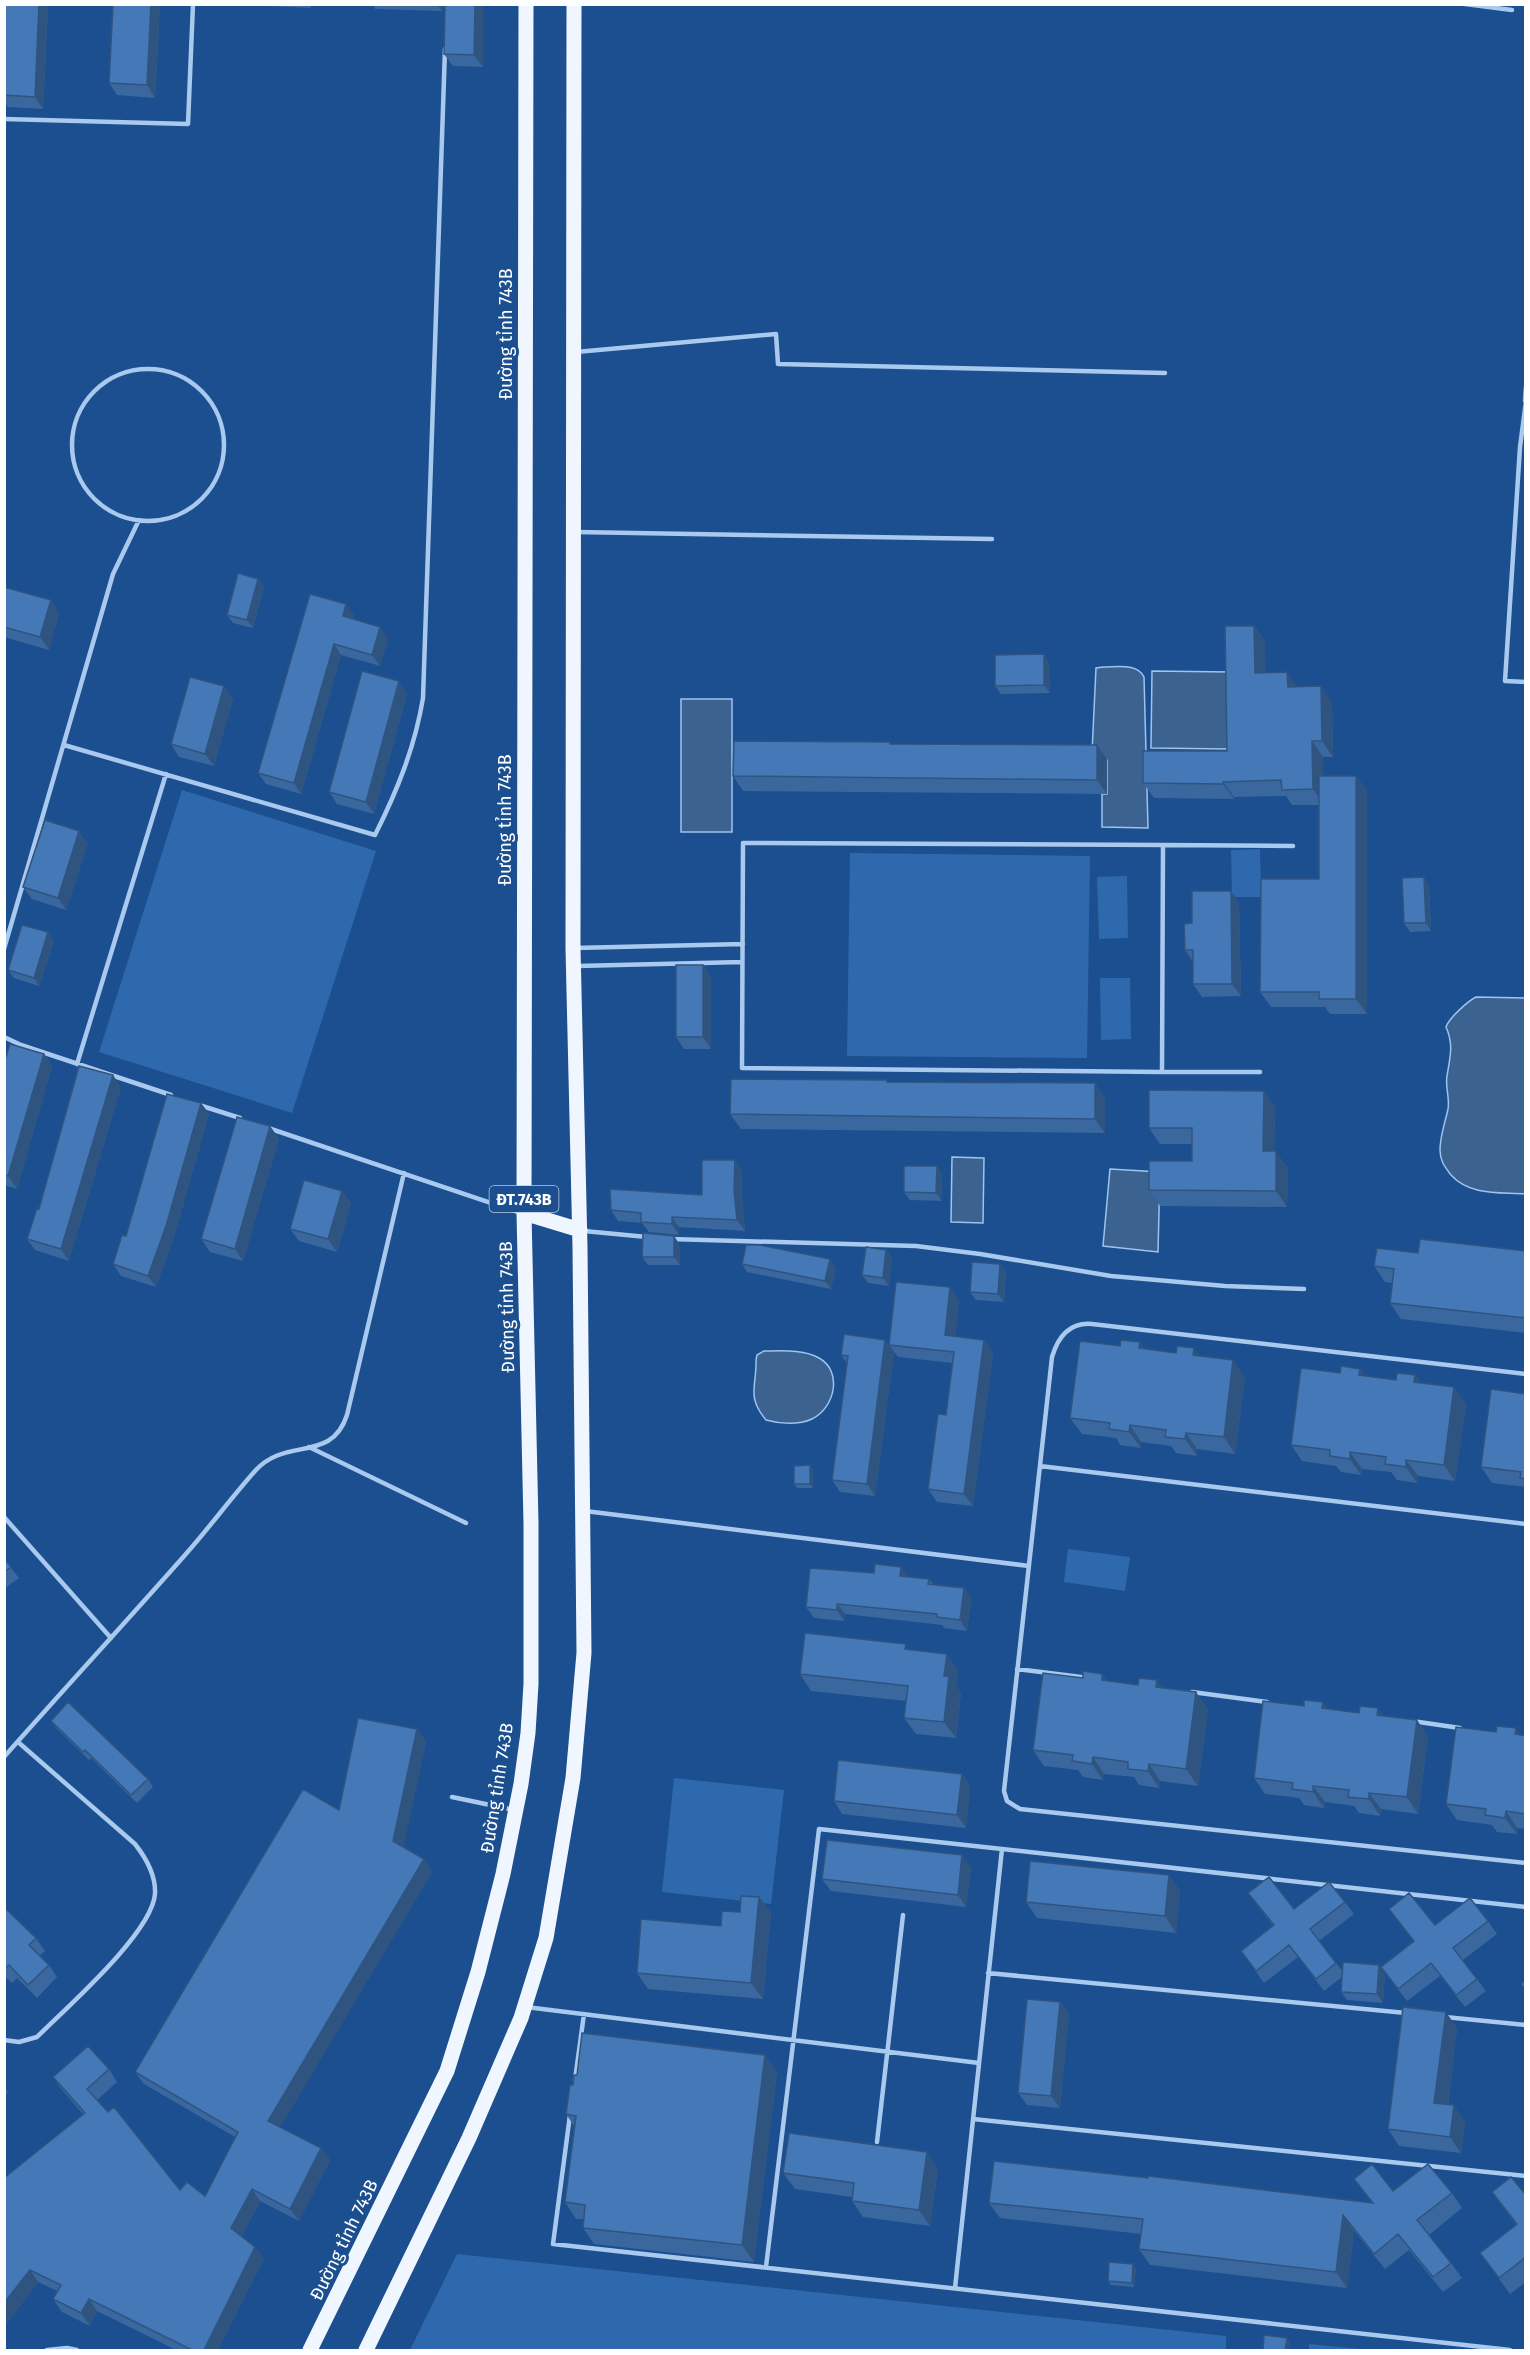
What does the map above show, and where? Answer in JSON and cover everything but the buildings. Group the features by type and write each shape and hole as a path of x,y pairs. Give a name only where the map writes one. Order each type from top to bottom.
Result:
{"main road":[{"name":"Đường tỉnh 743B","path":"310,2350 447,2071 503,1874 528,1733 531,1684 531,1523 524,1214 526,4"},
{"name":"ĐT.743B","path":"366,2350 469,2138 525,2007 546,1938 573,1778 584,1653 580,1230 573,966 574,4"},
{"path":"524,1214 580,1230"}],"lane":[{"path":"4,119 188,124 193,4"},
{"path":"1465,4 1512,10"},
{"path":"64,745 375,835 401,780 419,724 425,671 446,40"},
{"path":"573,353 776,334 778,364 1165,373"},
{"path":"149,369 179,376 204,394 220,420 224,450 216,480 196,503 170,518 154,521 139,520 110,511 87,491 79,477 72,448 77,418 94,392 119,375 149,369"},
{"path":"1526,386 1505,681 1526,682"},
{"path":"4,949 113,574 139,520"},
{"path":"573,532 992,539"},
{"path":"77,1064 166,774"},
{"path":"1260,1072 742,1068 743,843 1293,846"},
{"path":"1162,1072 1164,845"},
{"path":"573,948 743,944"},
{"path":"573,966 742,962"},
{"path":"4,1036 21,1045 178,1098"},
{"path":"189,1101 246,1120"},
{"path":"257,1124 524,1214"},
{"path":"4,1757 111,1638 255,1471 275,1455 330,1441 343,1425 404,1173"},
{"path":"580,1230 657,1238"},
{"path":"668,1239 916,1246 980,1254 1111,1276 1225,1286 1304,1289"},
{"path":"1526,1374 1084,1323 1077,1324 1066,1332 1059,1339 1052,1357 1004,1791 1007,1801 1015,1807 1526,1863"},
{"path":"309,1447 466,1523"},
{"path":"1040,1466 1526,1524"},
{"path":"581,1511 1029,1566"},
{"path":"4,1517 111,1638"},
{"path":"1017,1669 1100,1680"},
{"path":"1183,1691 1277,1703"},
{"path":"1407,1721 1466,1729"},
{"path":"4,2040 19,2042 37,2037 132,1940 148,1914 155,1895 148,1863 135,1844 18,1742"},
{"path":"452,1797 514,1810"},
{"path":"766,2268 819,1829 1526,1907"},
{"path":"955,2288 1002,1849"},
{"path":"877,2142 903,1915"},
{"path":"988,1973 1418,2014"},
{"path":"525,2007 979,2063"},
{"path":"575,2083 585,2014"},
{"path":"1442,2017 1526,2025"},
{"path":"572,2106 552,2244 1510,2350"},
{"path":"973,2119 1526,2175"},
{"path":"46,2350 67,2348 77,2350"}],"shaded area":[{"path":"1096,668 1132,668 1144,677 1148,828 1102,827 1102,794 1107,794 1107,760 1092,753"},
{"path":"1152,671 1231,672 1230,749 1151,748"},
{"path":"681,699 732,699 732,832 681,832"},
{"path":"182,790 376,851 292,1113 99,1052"},
{"path":"1260,849 1261,897 1232,897 1231,850"},
{"path":"850,853 1090,856 1087,1058 847,1056"},
{"path":"1127,876 1128,938 1099,939 1097,877"},
{"path":"1100,978 1130,978 1131,1039 1101,1040"},
{"path":"1476,997 1525,998 1525,1194 1486,1192 1467,1187 1451,1175 1441,1157 1441,1140 1448,1105 1447,1080 1451,1051 1446,1027 1459,1010"},
{"path":"952,1157 984,1158 983,1223 951,1222"},
{"path":"1110,1169 1160,1172 1158,1252 1103,1246"},
{"path":"764,1351 806,1353 827,1364 831,1371 833,1389 831,1398 820,1414 807,1421 795,1423 766,1420 754,1397 757,1355"},
{"path":"1068,1549 1130,1557 1125,1591 1064,1582"},
{"path":"674,1778 784,1790 771,1904 662,1892"},
{"path":"457,2254 1226,2336 1226,2350 410,2350"},
{"path":"1309,2344 1371,2350 1309,2350"}]}
